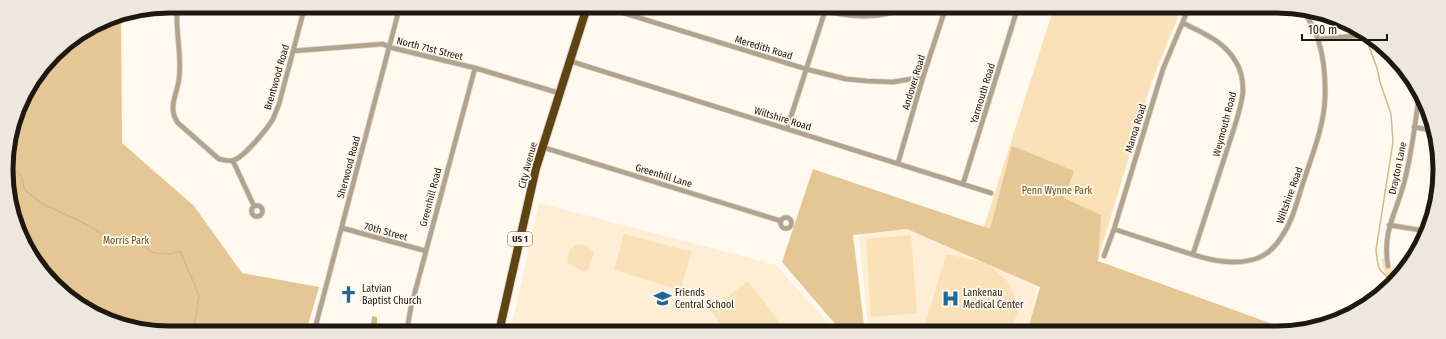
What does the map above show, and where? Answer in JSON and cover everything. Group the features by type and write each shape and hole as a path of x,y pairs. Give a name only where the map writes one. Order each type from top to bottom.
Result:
{"highway":[{"name":"City Avenue","path":"500,326 532,184 542,147 585,13"}],"street":[{"path":"177,13 180,71 172,110 175,118 178,123 219,159 233,161 254,206"},
{"name":"Brentwood Road","path":"233,161 241,157 273,119 279,104 303,13"},
{"name":"Sherwood Road","path":"316,326 398,13"},
{"name":"Meredith Road","path":"624,13 806,69 846,79 893,82 923,77"},
{"path":"787,129 824,13"},
{"path":"836,13 852,16 874,16 890,13"},
{"name":"Andover Road","path":"898,163 923,77 945,13"},
{"name":"Yarmouth Road","path":"963,184 1016,13"},
{"name":"Manoa Road","path":"1104,256 1114,229 1164,69 1187,13"},
{"name":"Wiltshire Road","path":"1114,229 1217,260 1237,262 1247,261 1258,258 1272,250 1283,235 1291,219 1318,140 1324,112 1325,81 1323,57 1319,39 1305,16"},
{"name":"Weymouth Road","path":"1183,23 1210,36 1222,45 1237,63 1242,82 1241,102 1232,135 1193,254"},
{"path":"1319,39 1358,36"},
{"name":"North 71st Street","path":"293,51 383,44 389,47 475,68 560,93"},
{"name":"Wiltshire Road","path":"570,61 992,193"},
{"name":"Greenhill Road","path":"408,326 411,307 475,68"},
{"name":"Drayton Lane","path":"1388,266 1386,253 1389,225 1406,179 1418,103"},
{"path":"1414,127 1428,130"},
{"name":"Greenhill Lane","path":"542,147 781,221"},
{"path":"1389,225 1421,230"},
{"name":"70th Street","path":"342,228 426,251"}],"shaded area":[{"name":"Friends Central School","path":"539,203 776,265 832,326 511,326"},
{"name":"Lankenau Medical Center","path":"883,209 1041,269 1029,326 868,326 859,238"},
{"path":"372,316 377,317 377,326 371,326"}],"green space":[{"name":"Penn Wynne Park","path":"1052,13 1180,13 1152,81 1096,266 983,230"},
{"name":"Morris Park","path":"121,20 122,143 194,206 242,273 319,287 308,326 149,325 119,318 100,310 74,294 45,265 34,248 21,220 14,190 13,159 18,129 29,100 45,74 74,45 100,29"},
{"path":"1012,146 1074,171 1064,198 1101,215 1098,261 1278,326 1029,326 1040,287 907,229 853,235 864,325 837,326 782,262 813,169 990,229"},
{"path":"624,234 692,252 680,290 614,270"},
{"path":"911,235 917,313 871,317 866,239"},
{"path":"576,244 586,245 594,252 589,269 584,272 567,263 569,251"},
{"path":"946,254 987,263 1009,283 1019,309 1012,326 925,326"},
{"path":"1381,259 1389,259 1394,273 1386,281"},
{"path":"748,281 782,326 722,326 710,310"}],"waterway":[{"path":"1367,42 1391,114 1393,142 1376,250 1378,266 1389,278"},
{"path":"13,169 21,175 25,190 41,203 88,225 106,237 130,238 154,253 170,254 180,251 199,295 196,318 193,326"}],"place":[{"name":"Latvian Baptist Church","path":"349,294"},
{"name":"Friends Central School","path":"662,298"},
{"name":"Lankenau Medical Center","path":"950,298"}]}
